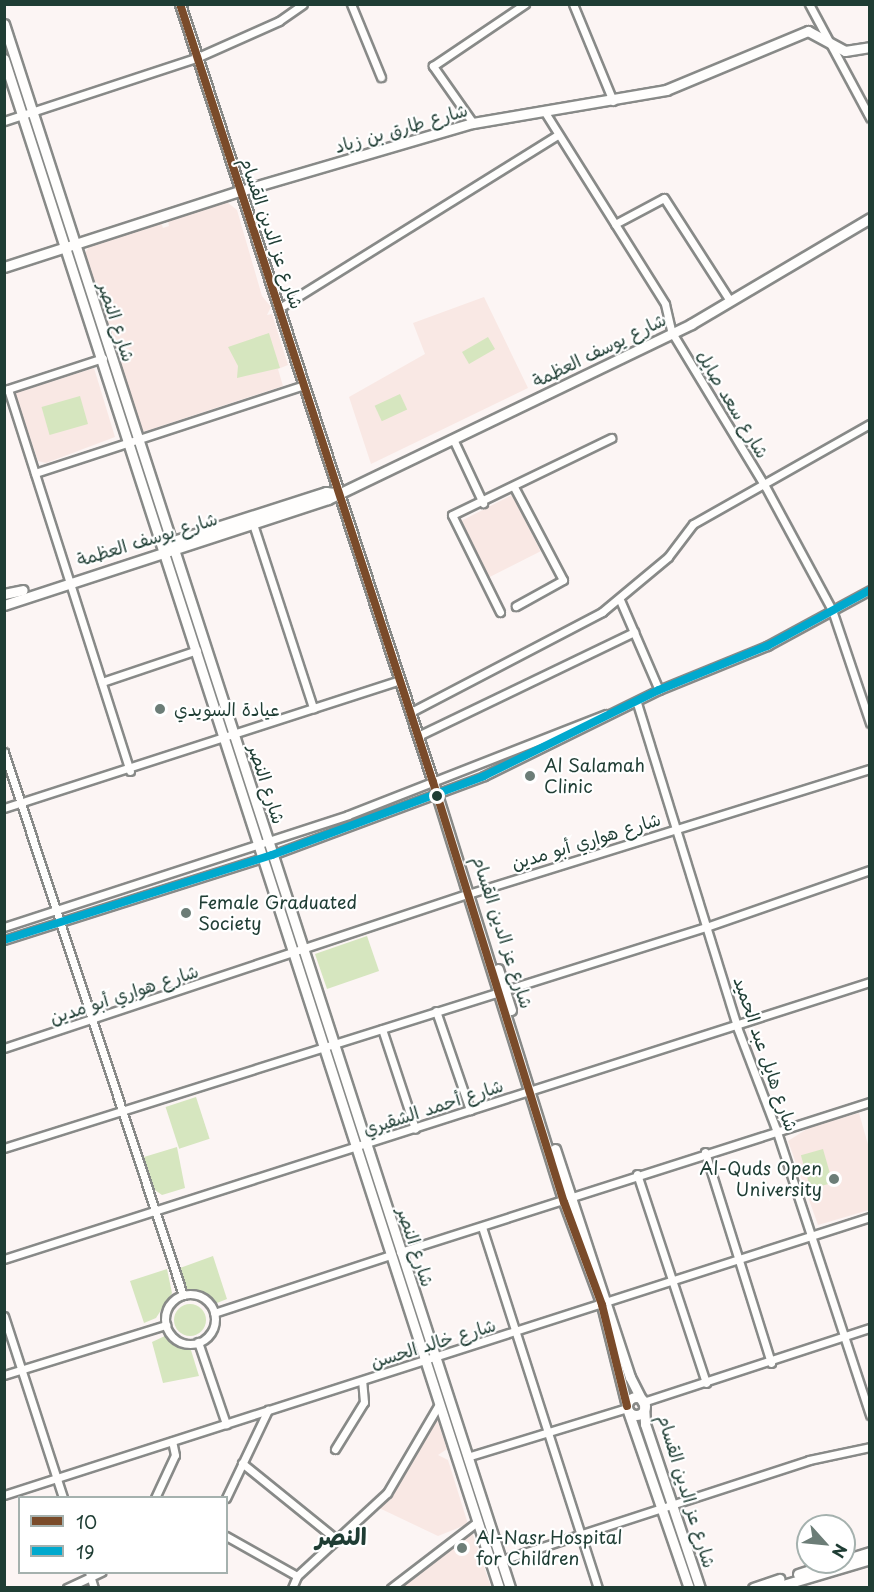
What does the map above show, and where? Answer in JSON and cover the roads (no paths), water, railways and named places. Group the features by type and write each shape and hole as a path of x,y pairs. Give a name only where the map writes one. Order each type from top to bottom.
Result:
{"main road":[{"name":"شارع عز الدين القسام","path":"180,4 240,191 281,308 337,492 412,711"},
{"name":"شارع النصر","path":"4,24 26,114"},
{"name":"شارع طارق بن زياد","path":"4,267 240,191 473,123 546,114 666,90 808,31 824,37"},
{"path":"824,37 845,51 870,47"},
{"name":"شارع النصر","path":"4,59 26,114 71,247 299,952 336,1045 360,1147"},
{"name":"شارع يوسف العظمة","path":"167,546 253,524 337,492 453,439 730,301 870,218"},
{"name":"شارع النصر","path":"71,247 103,358 134,441"},
{"name":"شارع يوسف العظمة","path":"4,605 68,579 326,492 337,492"},
{"name":"شارع عز الدين القسام","path":"337,492 420,735 568,1199 630,1377 644,1403 645,1424 670,1506 689,1587"},
{"name":"شارع النصر","path":"167,546 197,650 230,736"},
{"name":"شارع يوسف العظمة","path":"4,594 68,579"},
{"name":"شارع النصر","path":"299,952 324,1049 360,1147 510,1587"},
{"name":"شارع عز الدين القسام","path":"605,1304 628,1408 670,1506 700,1587"},
{"name":"شارع النصر","path":"431,1357 438,1406 499,1587"},
{"path":"628,1408 640,1414 644,1403"},
{"path":"773,1587 870,1559"},
{"path":"753,1587 796,1574"}],"street":[{"path":"4,121 196,58 279,21 303,4"},
{"path":"351,4 381,77"},
{"path":"473,123 433,66 525,4"},
{"path":"573,4 613,101"},
{"path":"809,4 824,37 870,118"},
{"name":"شارع سعد صايل","path":"546,114 557,135 665,304 671,332 765,486 832,610 870,723"},
{"path":"281,308 557,135"},
{"path":"615,224 664,198 730,301"},
{"path":"103,358 6,389 130,771"},
{"path":"35,473 304,385"},
{"path":"412,711 620,600 668,556 693,524 765,486 870,424"},
{"path":"500,612 452,515 514,487 611,438"},
{"path":"453,439 483,502"},
{"path":"514,487 563,580 516,606"},
{"path":"253,524 314,708"},
{"path":"4,940 60,924 267,855 438,794 637,703 659,690 767,646 870,590"},
{"path":"620,600 659,690"},
{"path":"420,735 634,632"},
{"path":"102,682 197,650"},
{"path":"4,808 130,771 400,680"},
{"path":"4,927 264,843 435,781 637,703"},
{"name":"شارع هايل عبد الحميد","path":"637,703 709,926 737,1027 776,1129 810,1239 870,1415"},
{"path":"4,752 183,1295"},
{"name":"شارع هواري أبو مدين","path":"4,1048 299,952 471,893 870,769"},
{"path":"4,1148 148,1106 501,989 709,926 870,870"},
{"name":"شارع أحمد الشقيري","path":"4,1259 737,1027 870,982"},
{"path":"436,1011 470,1110"},
{"path":"382,1029 415,1129"},
{"path":"214,1313 568,1199 776,1129 870,1102"},
{"path":"705,1152 771,1363"},
{"path":"637,1174 706,1383"},
{"name":"شارع خالد الحسن","path":"4,1496 56,1477 362,1381 431,1357 515,1334 739,1259 810,1239 870,1217"},
{"path":"482,1227 598,1587"},
{"path":"183,1295 199,1296 214,1313 213,1328 198,1342 182,1342 166,1325 167,1310 183,1295"},
{"path":"4,1316 63,1496"},
{"path":"4,1375 166,1325"},
{"path":"644,1403 771,1363 870,1328"},
{"path":"198,1342 226,1424"},
{"path":"335,1449 364,1402 362,1381"},
{"path":"292,1587 297,1576 387,1493 438,1406"},
{"path":"467,1457 628,1408"},
{"path":"227,1496 268,1410"},
{"path":"155,1496 175,1455 172,1441"},
{"path":"502,1560 582,1538 809,1460 870,1447"},
{"path":"242,1463 337,1540"},
{"path":"391,1587 477,1522"},
{"path":"228,1537 297,1576"},
{"path":"67,1587 90,1576 94,1587"}],"place":[{"name":"عيادة السويدي","path":"160,709"},
{"name":"Al Salamah Clinic","path":"530,776"},
{"name":"Female Graduated Society","path":"186,913"},
{"name":"Al-Quds Open University","path":"834,1179"},
{"name":"Al-Nasr Hospital for Children","path":"462,1548"}],"district":[{"name":"النصر","path":"341,1536"}]}
